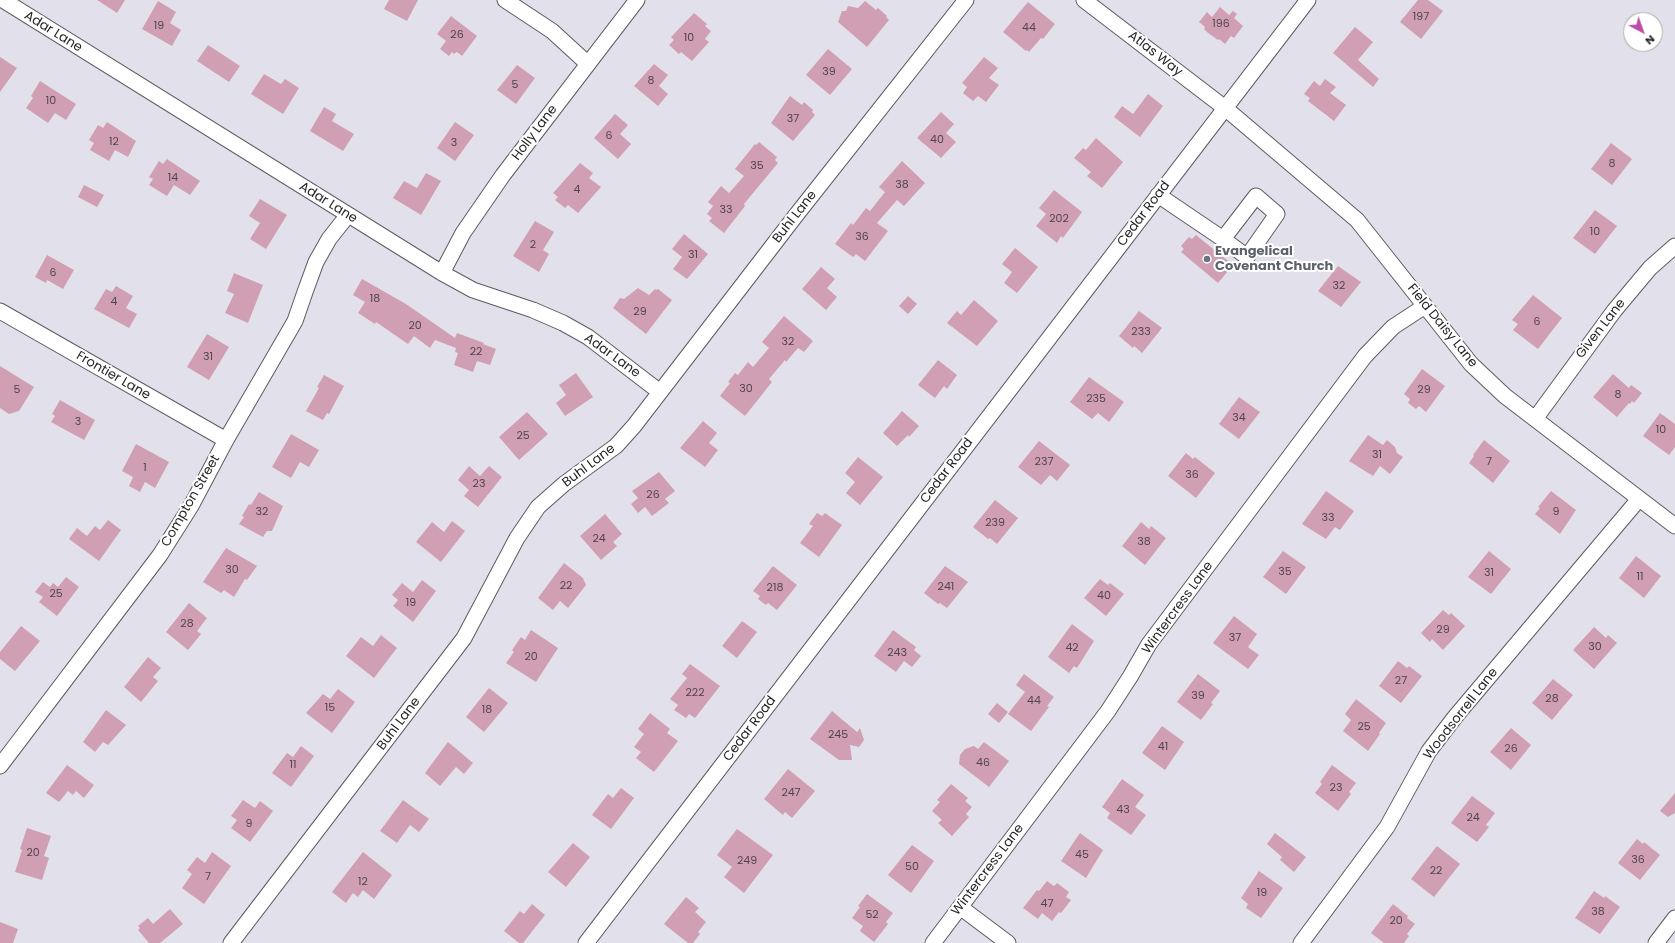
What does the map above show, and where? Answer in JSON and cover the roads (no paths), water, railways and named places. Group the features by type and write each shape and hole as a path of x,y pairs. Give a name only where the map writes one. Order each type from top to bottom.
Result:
{"street":[{"name":"Adar Lane","path":"3,0 442,273 473,290 533,310 563,323 588,337 660,392"},
{"path":"506,0 552,31 588,64"},
{"name":"Holly Lane","path":"442,273 463,233 503,175 637,0"},
{"name":"Buhl Lane","path":"231,943 464,638 517,538 538,507 564,484 616,446 634,426 966,0"},
{"name":"Atlas Way","path":"1084,0 1225,108"},
{"name":"Cedar Road","path":"586,943 1308,0"},
{"name":"Field Daisy Lane","path":"1225,108 1357,220 1471,364 1505,396 1675,526"},
{"path":"1158,195 1223,239"},
{"name":"Compton Street","path":"0,766 160,555 191,506 226,440 295,321 316,262 329,239 348,215"},
{"name":"Given Lane","path":"1534,419 1614,311 1650,268 1675,246"},
{"name":"Wintercress Lane","path":"933,943 1108,711 1149,644 1365,356 1393,327 1425,306"},
{"name":"Frontier Lane","path":"0,311 226,440"},
{"name":"Woodsorrell Lane","path":"1301,943 1388,826 1429,751 1455,717 1639,499"},
{"path":"960,907 1008,943"},
{"path":"1656,943 1675,918"}],"place":[{"name":"Evangelical Covenant Church","path":"1207,259"}]}
